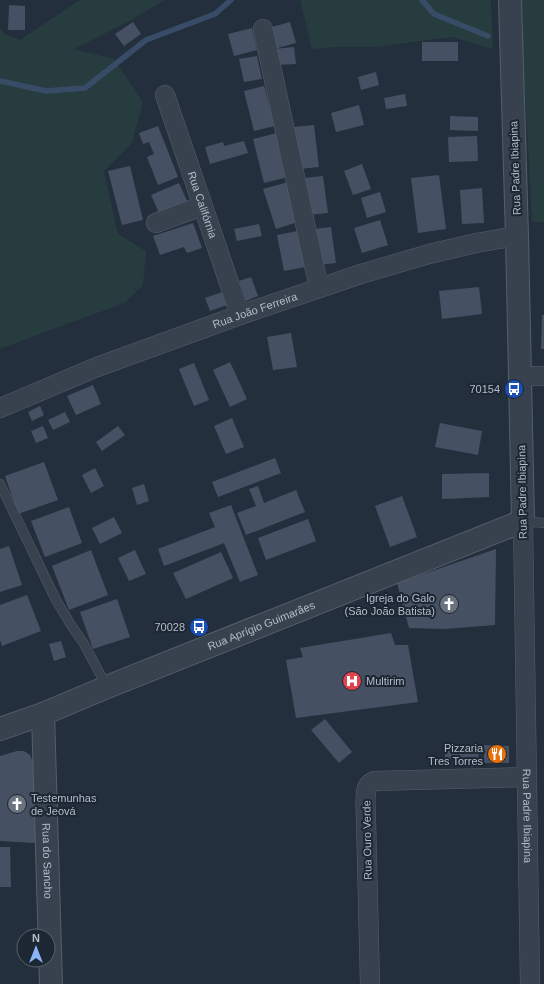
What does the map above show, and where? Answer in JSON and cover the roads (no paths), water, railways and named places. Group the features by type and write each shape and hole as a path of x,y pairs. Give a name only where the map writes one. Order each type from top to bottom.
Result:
{"street":[{"name":"Rua Padre Ibiapina","path":"510,0 517,236 527,777 537,927 530,984"},
{"path":"263,29 319,288"},
{"name":"Rua Califórnia","path":"165,95 240,315"},
{"path":"156,223 202,206"},
{"name":"Rua João Ferreira","path":"0,408 97,367 319,288 429,254 476,243 517,236"},
{"path":"520,376 544,376"},
{"name":"Rua Aprígio Guimarães","path":"0,729 43,714 523,521"},
{"name":"Rua do Sancho","path":"43,714 52,984"},
{"name":"Rua Ouro Verde","path":"370,984 366,820 366,793 367,787 370,783 374,781 527,777"}],"lane":[{"path":"0,484 56,600 84,644 107,687"},
{"path":"523,521 544,523"}],"waterway":[{"path":"0,81 46,91 85,88 146,40 215,14 231,0"},
{"path":"422,0 434,14 488,36"}],"place":[{"name":"70154","path":"514,389"},
{"name":"Igreja do Galo (São João Batista)","path":"449,604"},
{"name":"70028","path":"199,627"},
{"name":"Multirim","path":"352,681"},
{"name":"Pizzaria Tres Torres","path":"497,754"},
{"name":"Testemunhas de Jeová","path":"17,804"}]}
